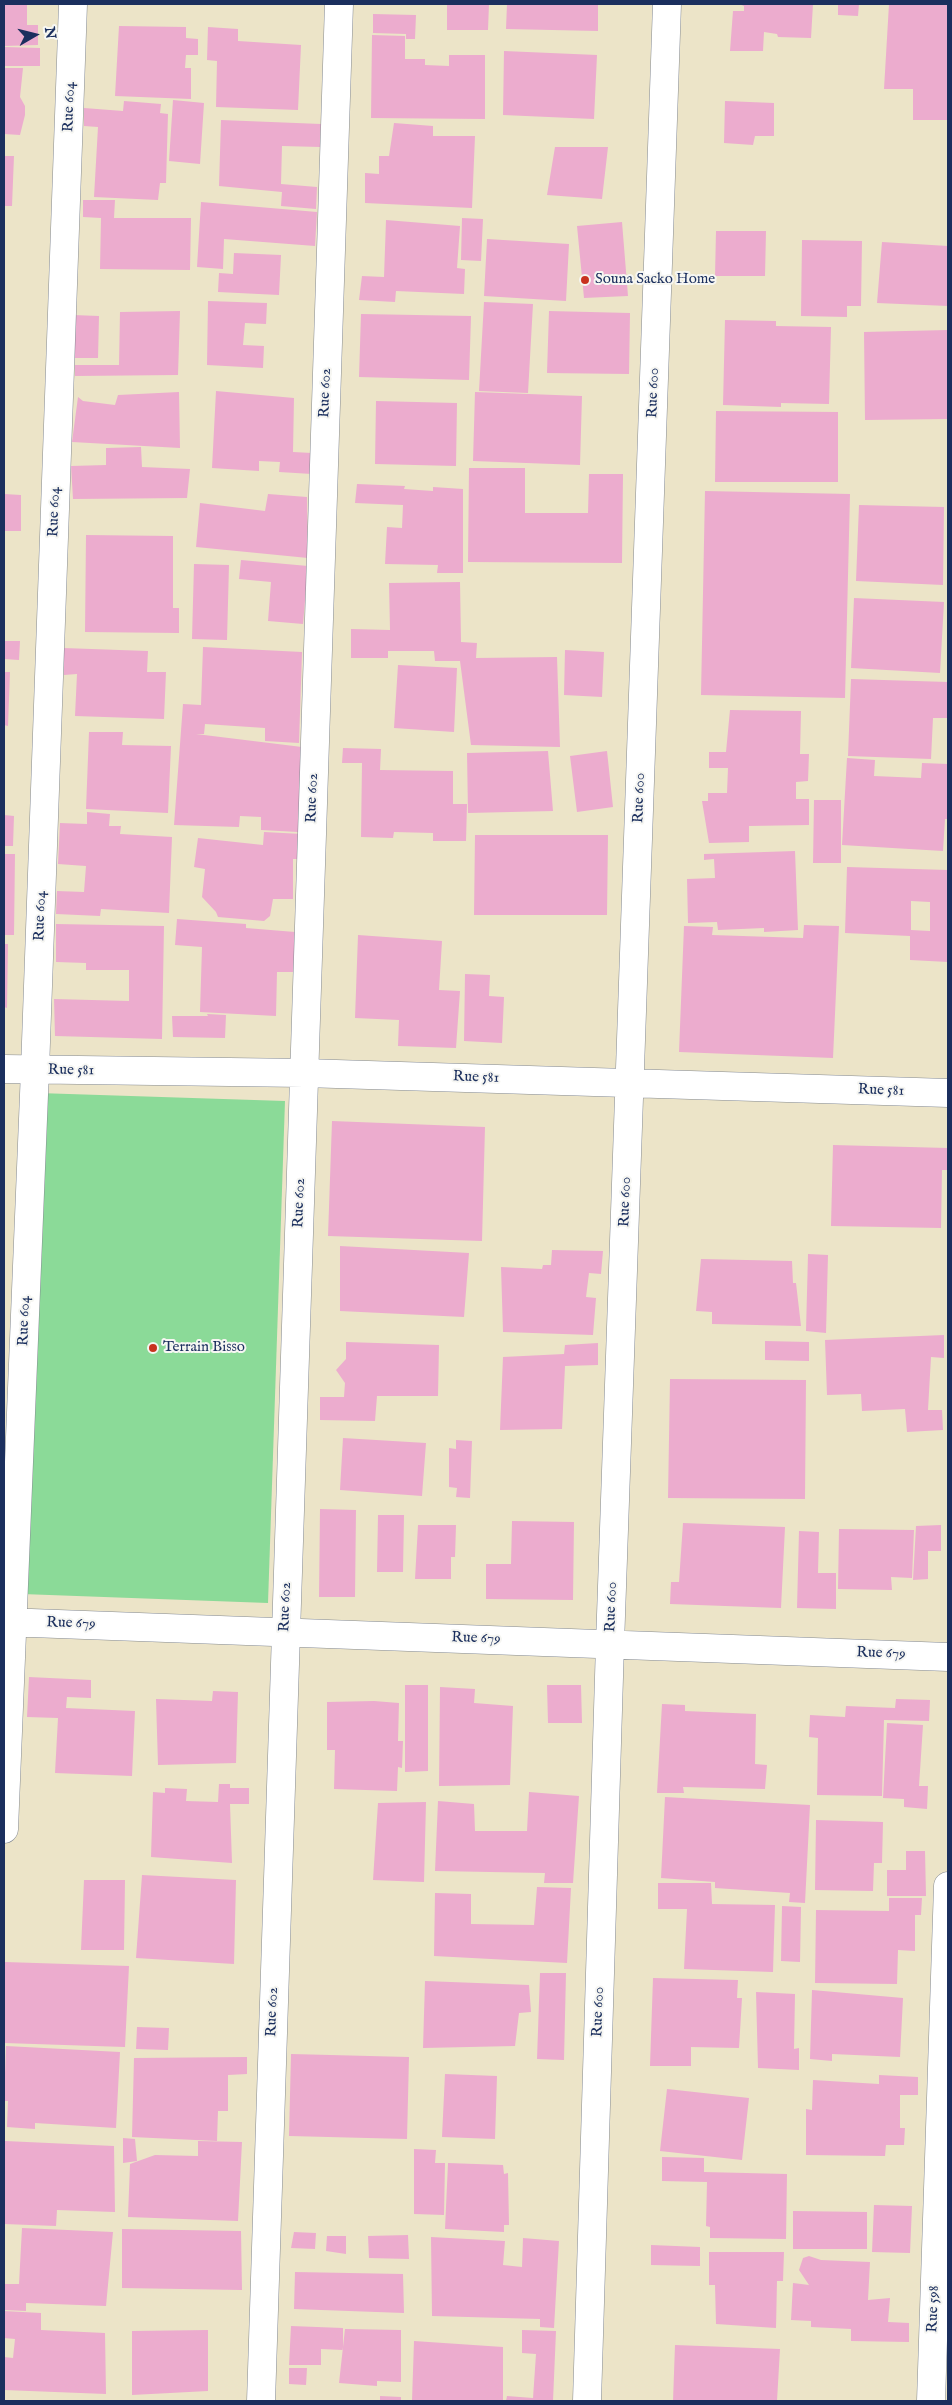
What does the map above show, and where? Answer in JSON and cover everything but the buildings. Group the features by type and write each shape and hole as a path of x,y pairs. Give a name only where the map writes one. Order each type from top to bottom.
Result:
{"street":[{"name":"Rue 604","path":"4,1829 8,1622 35,1070 73,4"},
{"name":"Rue 602","path":"261,2401 339,4"},
{"name":"Rue 600","path":"587,2401 610,1644 667,4"},
{"name":"Rue 581","path":"4,1069 304,1073 948,1093"},
{"name":"Rue 679","path":"8,1622 948,1657"},
{"name":"Rue 598","path":"931,2401 948,1886"}],"green space":[{"name":"Terrain Bisso","path":"38,1093 285,1101 268,1603 22,1594"}],"place":[{"name":"Souna Sacko Home","path":"585,280"},
{"name":"Terrain Bisso","path":"153,1348"}]}
